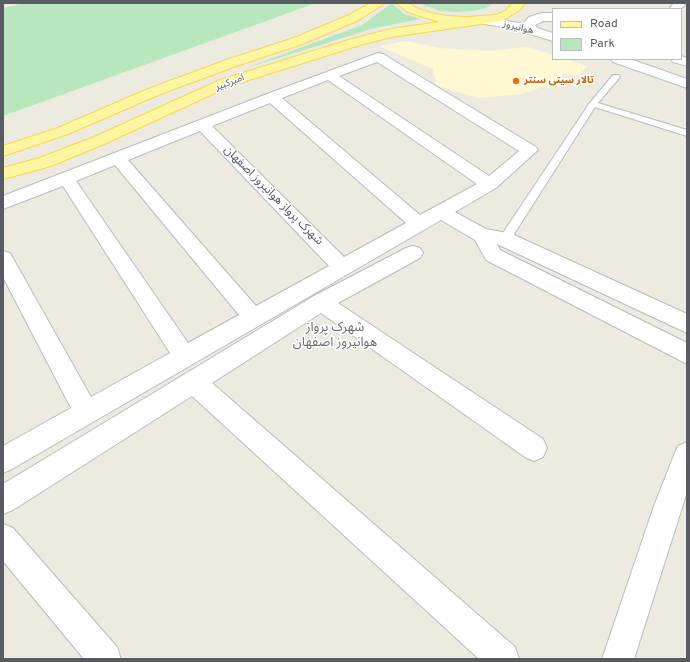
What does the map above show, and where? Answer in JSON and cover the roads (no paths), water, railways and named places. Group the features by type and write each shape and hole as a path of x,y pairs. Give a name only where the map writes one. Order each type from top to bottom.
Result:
{"main road":[{"name":"امیرکبیر","path":"3,151 63,131 153,92 324,31 353,18 379,3"},
{"path":"402,3 412,10 428,16 447,20 467,21 483,20 509,13 517,7 527,4"},
{"name":"امیرکبیر","path":"3,174 46,162 225,83 391,32 467,21"}],"street":[{"name":"هوانیروز","path":"527,4 552,16"},
{"path":"532,31 529,24 533,20 542,17 552,17"},
{"name":"هوانیروز","path":"483,20 516,26 552,37"},
{"path":"3,203 272,97 378,58 530,150 490,184 3,460"},
{"path":"621,60 687,84"},
{"path":"329,75 490,184"},
{"path":"272,97 419,224"},
{"name":"شهرک پرواز هوانیروز اصفهان","path":"202,125 343,268"},
{"path":"118,158 254,318"},
{"path":"66,178 186,357"},
{"path":"441,212 482,235 505,239 687,324"},
{"path":"482,235 493,255 687,354"},
{"path":"3,500 321,302 413,253"},
{"path":"3,258 86,413"},
{"path":"321,302 534,448"},
{"path":"194,382 503,659"},
{"path":"618,659 668,506 687,455"},
{"path":"3,538 105,659"}],"lane":[{"path":"505,239 593,104 616,77"},
{"path":"593,104 687,133"}],"place":[{"name":"تالار سیتی سنتر","path":"516,81"}],"district":[{"name":"شهرک پرواز هوانیروز اصفهان","path":"335,336"}]}
